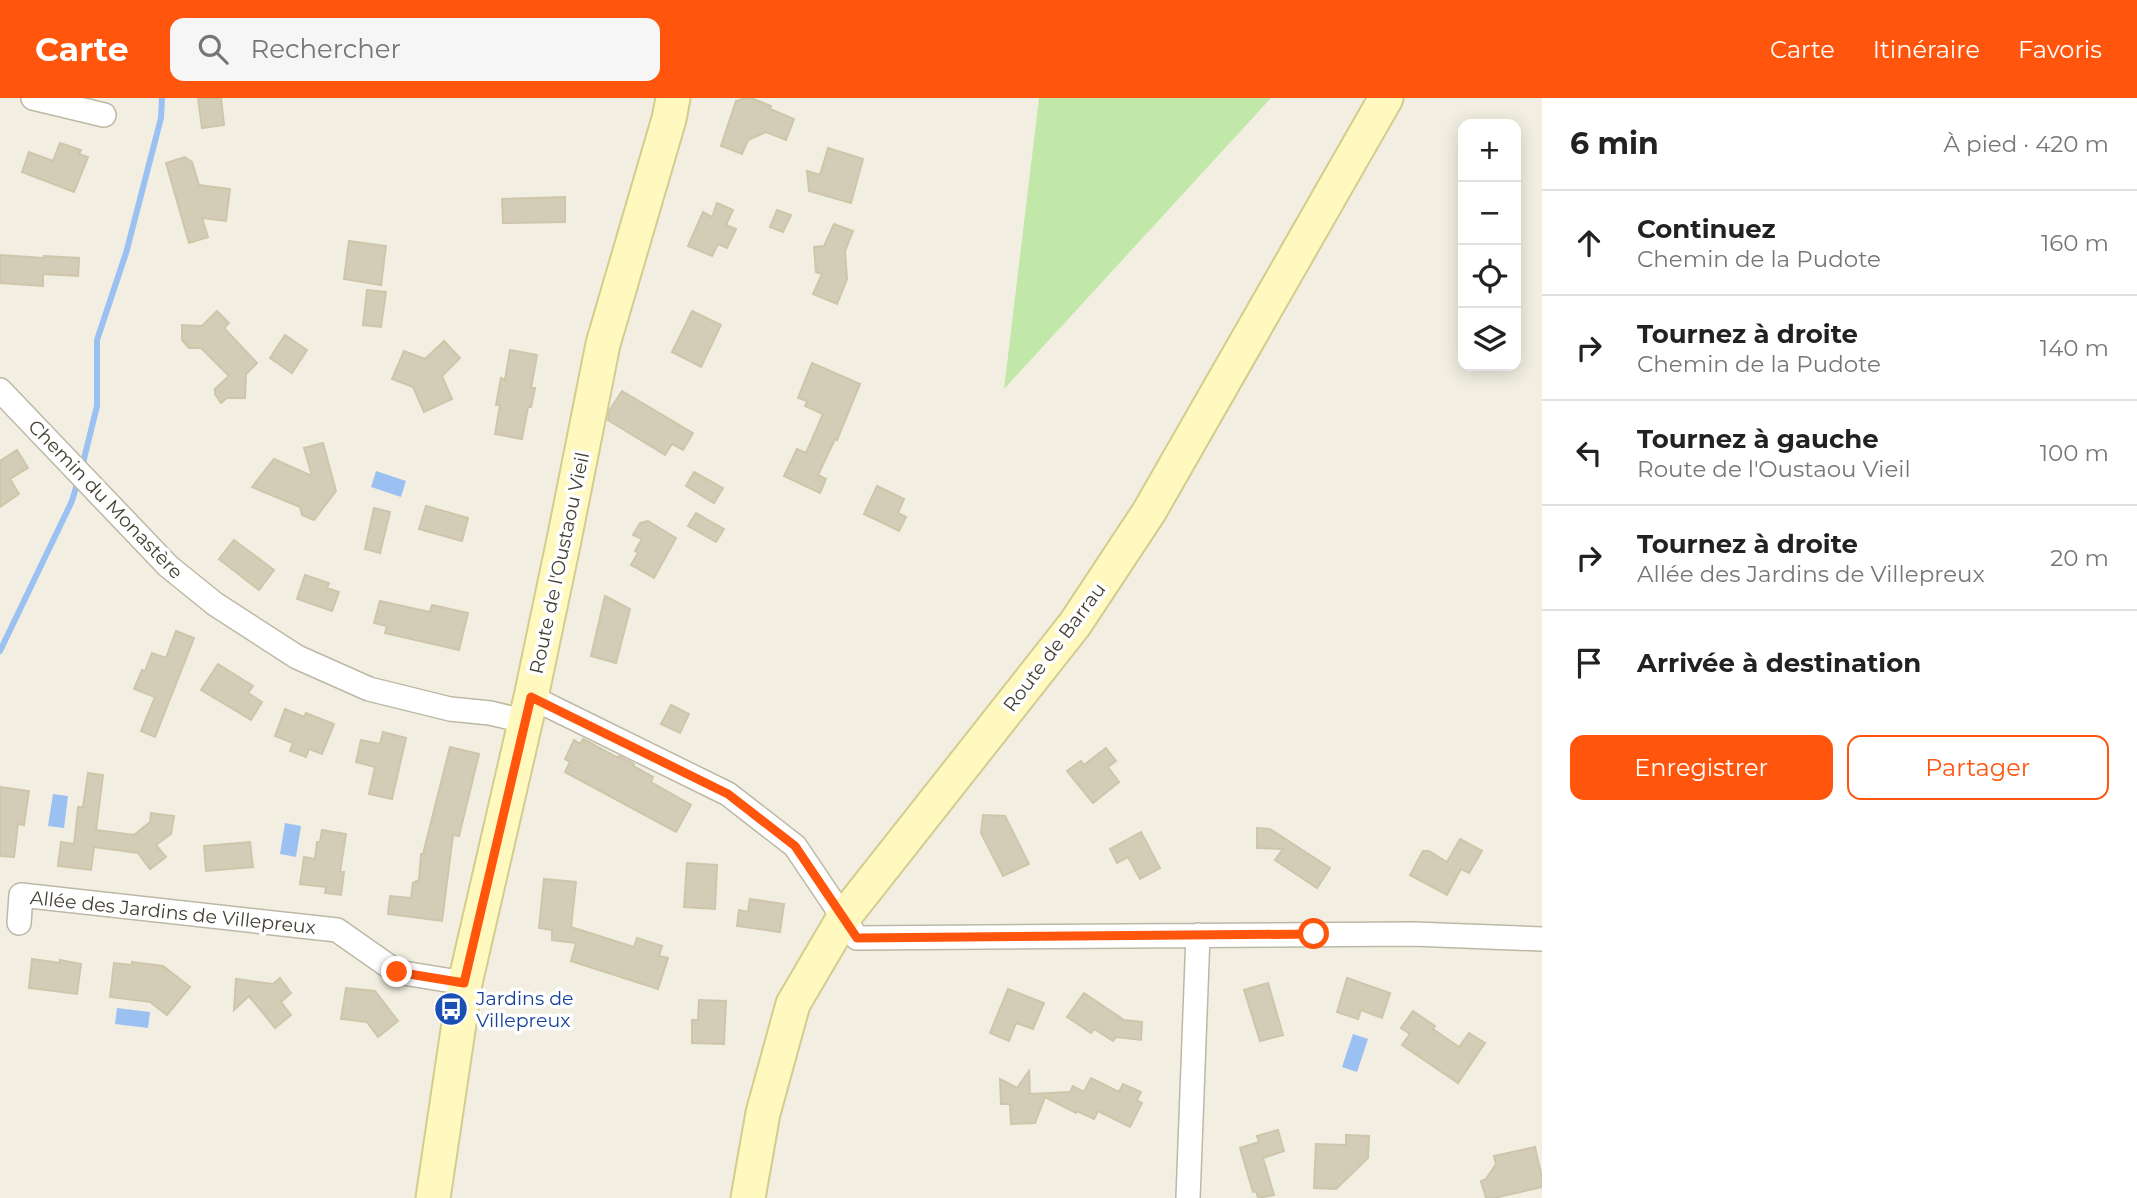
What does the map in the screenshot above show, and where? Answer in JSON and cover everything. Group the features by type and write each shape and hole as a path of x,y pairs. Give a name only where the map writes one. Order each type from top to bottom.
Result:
{"street":[{"path":"33,98 104,115"},
{"name":"Route de l'Oustaou Vieil","path":"433,1198 464,983 528,709 603,344 673,98"},
{"name":"Route de Barrau","path":"748,1198 763,1113 793,1004 844,917 1075,624 1149,512 1386,98"},
{"name":"Chemin du Monastère","path":"0,390 168,566 215,604 297,657 369,689 450,709 490,713 528,709 728,794 795,846 857,938 1198,935"},
{"name":"Allée des Jardins de Villepreux","path":"19,923 21,895 337,930 397,972 464,983"},
{"path":"1188,1198 1198,935 1413,934 1542,939"}],"green space":[{"path":"1039,98 1271,98 1004,389"}],"water":[{"path":"376,471 406,481 401,497 371,487"},
{"path":"53,794 68,796 64,828 48,826"},
{"path":"285,823 301,826 296,857 280,854"},
{"path":"117,1008 150,1012 148,1028 115,1024"},
{"path":"1353,1034 1368,1039 1357,1072 1342,1067"}],"building":[{"path":"198,98 221,98 224,125 202,128"},
{"path":"745,98 771,106 770,109 794,119 786,140 766,132 748,140 742,154 721,146 736,101"},
{"path":"60,143 81,150 79,154 88,157 74,192 22,172 29,152 53,161"},
{"path":"828,148 863,159 851,203 809,191 807,171 820,175"},
{"path":"185,157 192,162 199,185 230,189 226,221 202,218 208,237 189,243 166,163"},
{"path":"565,197 565,222 503,223 502,199"},
{"path":"717,203 733,210 726,225 736,229 727,248 718,244 712,256 688,246 703,212 712,217"},
{"path":"777,210 791,215 783,232 770,227"},
{"path":"834,224 853,231 845,251 847,279 837,304 813,294 822,274 816,272 814,247 824,246"},
{"path":"349,241 386,246 381,285 344,279"},
{"path":"0,255 79,258 78,276 43,274 43,286 0,283"},
{"path":"367,290 386,292 381,327 363,325"},
{"path":"217,311 229,323 224,328 257,363 246,374 245,398 227,398 221,403 215,389 229,376 201,348 189,348 182,340 182,325 202,326"},
{"path":"692,311 721,325 701,367 672,352"},
{"path":"285,335 307,350 292,373 270,358"},
{"path":"444,341 460,358 442,376 452,399 424,412 413,387 392,379 404,351 425,359"},
{"path":"510,350 537,355 531,388 535,388 522,439 495,434 500,405 496,405 501,378 505,380"},
{"path":"812,363 860,384 837,440 835,439 818,475 826,479 820,493 784,476 797,449 806,453 823,414 805,406 807,401 798,398"},
{"path":"622,391 693,433 683,450 672,444 665,455 608,420 609,411"},
{"path":"323,443 336,491 314,520 302,515 300,507 252,487 274,459 312,476 304,448"},
{"path":"17,450 28,468 10,479 19,494 0,507 0,461"},
{"path":"694,472 723,488 714,503 686,486"},
{"path":"877,486 904,499 898,513 906,517 899,531 864,514"},
{"path":"426,506 468,518 462,541 419,529"},
{"path":"374,508 390,512 380,553 365,549"},
{"path":"696,513 724,529 716,542 688,526"},
{"path":"648,521 676,538 654,578 631,565 642,539 633,535 640,523"},
{"path":"234,540 274,570 259,590 219,559"},
{"path":"305,575 329,583 327,588 339,592 332,611 297,599"},
{"path":"605,596 630,609 616,663 591,656"},
{"path":"380,601 430,612 432,605 468,613 459,650 385,633 387,626 374,623"},
{"path":"176,631 194,638 155,737 141,731 155,697 134,689 152,653 166,658"},
{"path":"218,664 253,686 248,693 262,702 251,720 201,690"},
{"path":"671,705 689,714 680,733 661,724"},
{"path":"285,709 304,717 306,713 334,724 322,754 309,749 306,757 290,751 293,743 275,736"},
{"path":"383,732 406,738 392,799 369,794 375,767 356,762 361,740 380,744"},
{"path":"583,739 634,764 633,766 653,777 651,782 691,805 676,832 565,772 570,762 565,759 574,740 580,744"},
{"path":"450,747 479,754 459,836 453,835 442,921 388,914 390,896 411,898 413,883 419,880 421,854"},
{"path":"1106,748 1116,761 1108,767 1119,782 1093,803 1067,771 1081,761 1084,765"},
{"path":"88,773 103,775 96,830 134,835 150,822 151,813 174,816 171,834 156,845 166,857 150,869 138,853 94,847 91,870 58,866 61,842 74,844 78,807 83,807"},
{"path":"0,787 29,791 24,825 18,824 14,857 0,856"},
{"path":"983,815 1005,816 1029,864 1003,876 981,833"},
{"path":"1257,828 1270,829 1330,868 1317,888 1275,860 1283,849 1257,848"},
{"path":"322,830 346,834 340,872 344,872 341,895 325,893 326,887 300,884 304,857 315,859"},
{"path":"1141,832 1160,868 1140,879 1128,857 1117,863 1110,849"},
{"path":"1460,839 1482,851 1469,873 1461,869 1447,895 1410,875 1423,851 1429,851 1447,862"},
{"path":"250,842 253,867 206,871 204,846"},
{"path":"687,863 717,865 715,909 684,907"},
{"path":"544,879 576,882 571,927 634,947 637,938 662,946 659,956 668,958 658,989 571,961 576,943 552,940 552,930 539,928"},
{"path":"750,899 784,904 780,932 737,926 739,910 748,912"},
{"path":"32,959 81,964 77,994 29,988"},
{"path":"132,962 163,966 190,987 167,1015 150,1002 110,997 114,963 132,965"},
{"path":"280,978 291,993 281,1002 291,1015 275,1028 249,996 234,1010 236,979 273,984"},
{"path":"1347,978 1390,993 1382,1018 1361,1010 1358,1019 1337,1012"},
{"path":"1268,983 1283,1035 1260,1041 1244,990"},
{"path":"346,988 375,991 398,1021 378,1037 367,1022 341,1019"},
{"path":"1008,989 1044,1003 1033,1029 1016,1023 1009,1041 990,1033"},
{"path":"1084,993 1124,1020 1142,1022 1141,1040 1116,1037 1113,1041 1094,1029 1091,1033 1067,1017"},
{"path":"699,1000 726,1001 724,1044 692,1043 692,1020 698,1020"},
{"path":"1413,1011 1459,1047 1469,1033 1485,1043 1458,1083 1402,1045 1410,1034 1401,1028"},
{"path":"1029,1071 1030,1094 1070,1092 1073,1086 1084,1092 1091,1078 1119,1092 1123,1084 1141,1092 1137,1100 1142,1103 1130,1127 1098,1111 1094,1119 1077,1111 1076,1113 1045,1097 1035,1123 1011,1124 1010,1104 1001,1104 1000,1079 1017,1088"},
{"path":"1278,1130 1284,1151 1263,1158 1274,1195 1258,1198 1256,1191 1253,1192 1240,1148 1259,1142 1257,1136"},
{"path":"1346,1135 1369,1136 1368,1158 1336,1189 1314,1188 1316,1144 1346,1145"},
{"path":"1535,1147 1542,1187 1486,1198 1481,1181 1486,1179 1496,1164 1494,1156"}],"waterway":[{"path":"82,467 97,406 97,340 126,253 161,118 162,98"},
{"path":"0,651 72,501 77,484"}],"place":[{"name":"Jardins de Villepreux","path":"451,1009"}],"route":[{"path":"397,972 464,983 531,697 728,794 795,846 857,938 1314,934"}]}
